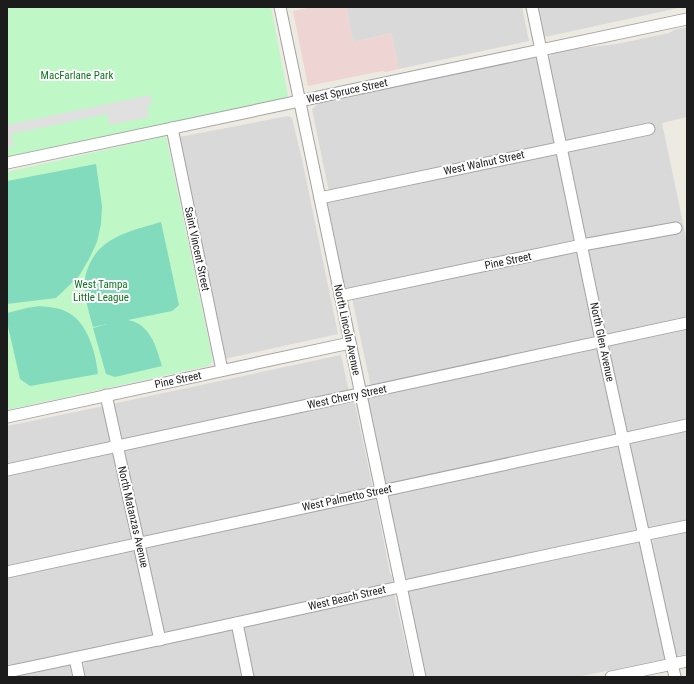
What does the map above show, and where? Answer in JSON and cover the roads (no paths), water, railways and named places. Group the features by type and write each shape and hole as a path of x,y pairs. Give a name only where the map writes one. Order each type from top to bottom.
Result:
{"street":[{"name":"North Lincoln Avenue","path":"280,7 420,677"},
{"name":"North Glen Avenue","path":"532,7 601,340 675,677"},
{"name":"West Spruce Street","path":"7,163 687,19"},
{"name":"Saint Vincent Street","path":"172,128 222,370"},
{"name":"West Walnut Street","path":"320,198 648,129"},
{"name":"Pine Street","path":"340,296 582,245 676,228"},
{"name":"West Cherry Street","path":"7,470 687,322"},
{"name":"Pine Street","path":"7,417 350,343"},
{"name":"North Matanzas Avenue","path":"106,395 160,640"},
{"name":"West Palmetto Street","path":"7,572 687,425"},
{"name":"West Beach Street","path":"7,672 160,640 401,586 687,526"},
{"path":"237,623 248,677"},
{"path":"75,658 79,677"},
{"path":"611,677 687,661"}],"park label":[{"name":"MacFarlane Park","path":"77,75"},
{"name":"West Tampa Little League","path":"101,290"}]}
